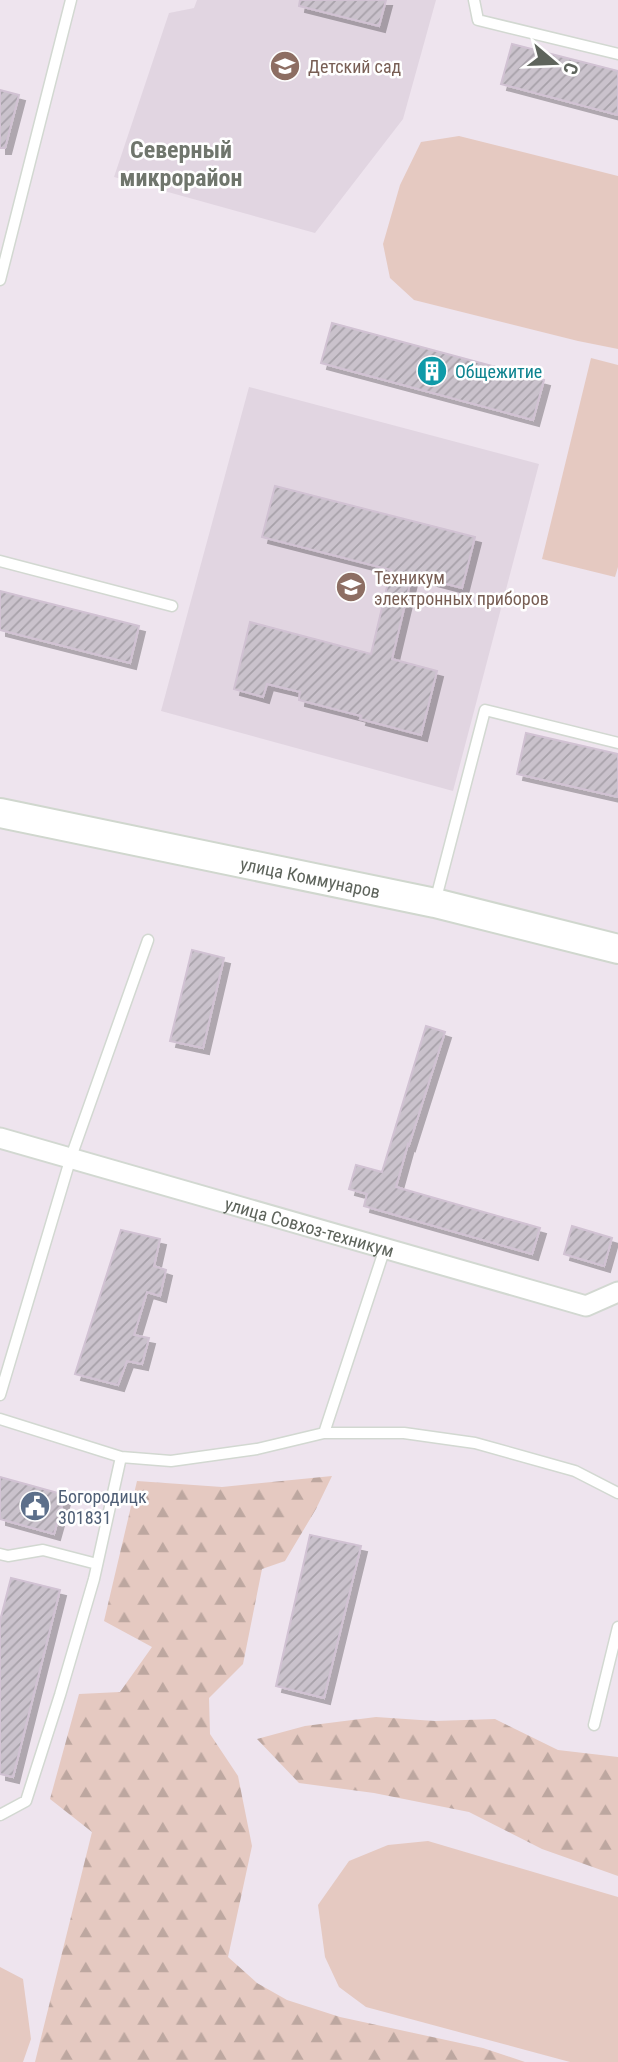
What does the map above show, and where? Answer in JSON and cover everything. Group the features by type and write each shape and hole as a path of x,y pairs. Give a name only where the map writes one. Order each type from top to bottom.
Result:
{"main road":[{"name":"улица Коммунаров","path":"0,813 435,903 618,948"}],"street":[{"name":"улица Совхоз-техникум","path":"0,1139 71,1157 586,1306 618,1292"}],"lane":[{"path":"0,280 71,0"},
{"path":"474,0 478,20 618,54"},
{"path":"0,561 172,606"},
{"path":"435,903 485,710 618,743"},
{"path":"0,1395 71,1157 148,940"},
{"path":"324,1433 385,1248"},
{"path":"0,1419 121,1457 171,1461 257,1449 324,1433 404,1433 475,1443 575,1471 618,1493"},
{"path":"0,1815 26,1801 60,1695 97,1564 121,1457"},
{"path":"0,1554 8,1556 43,1550 97,1564"},
{"path":"594,1725 618,1627"}],"shaded area":[{"name":"Детский сад","path":"197,0 436,0 403,119 315,233 114,177 169,13 194,8"},
{"name":"Техникум электронных приборов","path":"249,387 539,464 453,791 161,711"}],"green space":[{"path":"459,136 618,176 618,349 414,300 390,278 383,244 400,185 421,142"},
{"path":"591,358 618,365 618,567 615,577 542,559"},
{"path":"332,1476 285,1561 262,1569 243,1664 209,1698 210,1734 238,1776 252,1846 228,1957 257,1983 287,2000 340,2017 483,2048 525,2062 35,2062 92,1832 50,1799 79,1694 120,1692 152,1647 104,1621 137,1481 222,1487"},
{"path":"376,1717 435,1721 495,1719 558,1750 618,1757 618,1876 542,1849 469,1812 374,1793 299,1783 257,1739 305,1726"},
{"path":"428,1841 618,1897 618,2062 570,2062 366,2007 339,1987 325,1957 318,1905 349,1861 388,1845"},
{"path":"0,1967 23,1979 31,2039 23,2062 0,2062"}],"building":[{"path":"300,0 386,0 379,26 299,6"},
{"path":"512,44 618,71 618,115 501,84"},
{"path":"0,90 19,95 5,148 0,148"},
{"name":"Общежитие","path":"332,323 544,380 533,420 321,363"},
{"path":"275,486 475,537 462,588 412,575 392,659 437,671 421,735 299,700 300,692 267,684 263,697 234,689 250,622 371,654 391,570 262,537"},
{"path":"0,591 139,626 130,663 0,630"},
{"path":"526,733 618,754 618,797 517,774"},
{"path":"192,950 224,958 203,1048 170,1041"},
{"path":"426,1026 445,1032 396,1187 540,1228 532,1254 364,1206 367,1194 349,1189 356,1165 382,1172"},
{"path":"572,1226 612,1238 604,1266 564,1254"},
{"path":"121,1230 160,1239 154,1266 166,1270 160,1296 147,1292 134,1335 149,1338 142,1364 127,1361 118,1385 75,1374"},
{"path":"0,1477 65,1495 54,1534 0,1519"},
{"path":"310,1535 361,1546 324,1698 276,1686"},
{"path":"11,1578 60,1590 13,1777 0,1774 0,1621"}],"place":[{"name":"Детский сад","path":"285,66"},
{"name":"Общежитие","path":"432,371"},
{"name":"Техникум электронных приборов","path":"351,587"},
{"name":"Богородицк 301831","path":"35,1506"}],"district":[{"name":"Северный микрорайон","path":"181,164"}]}
